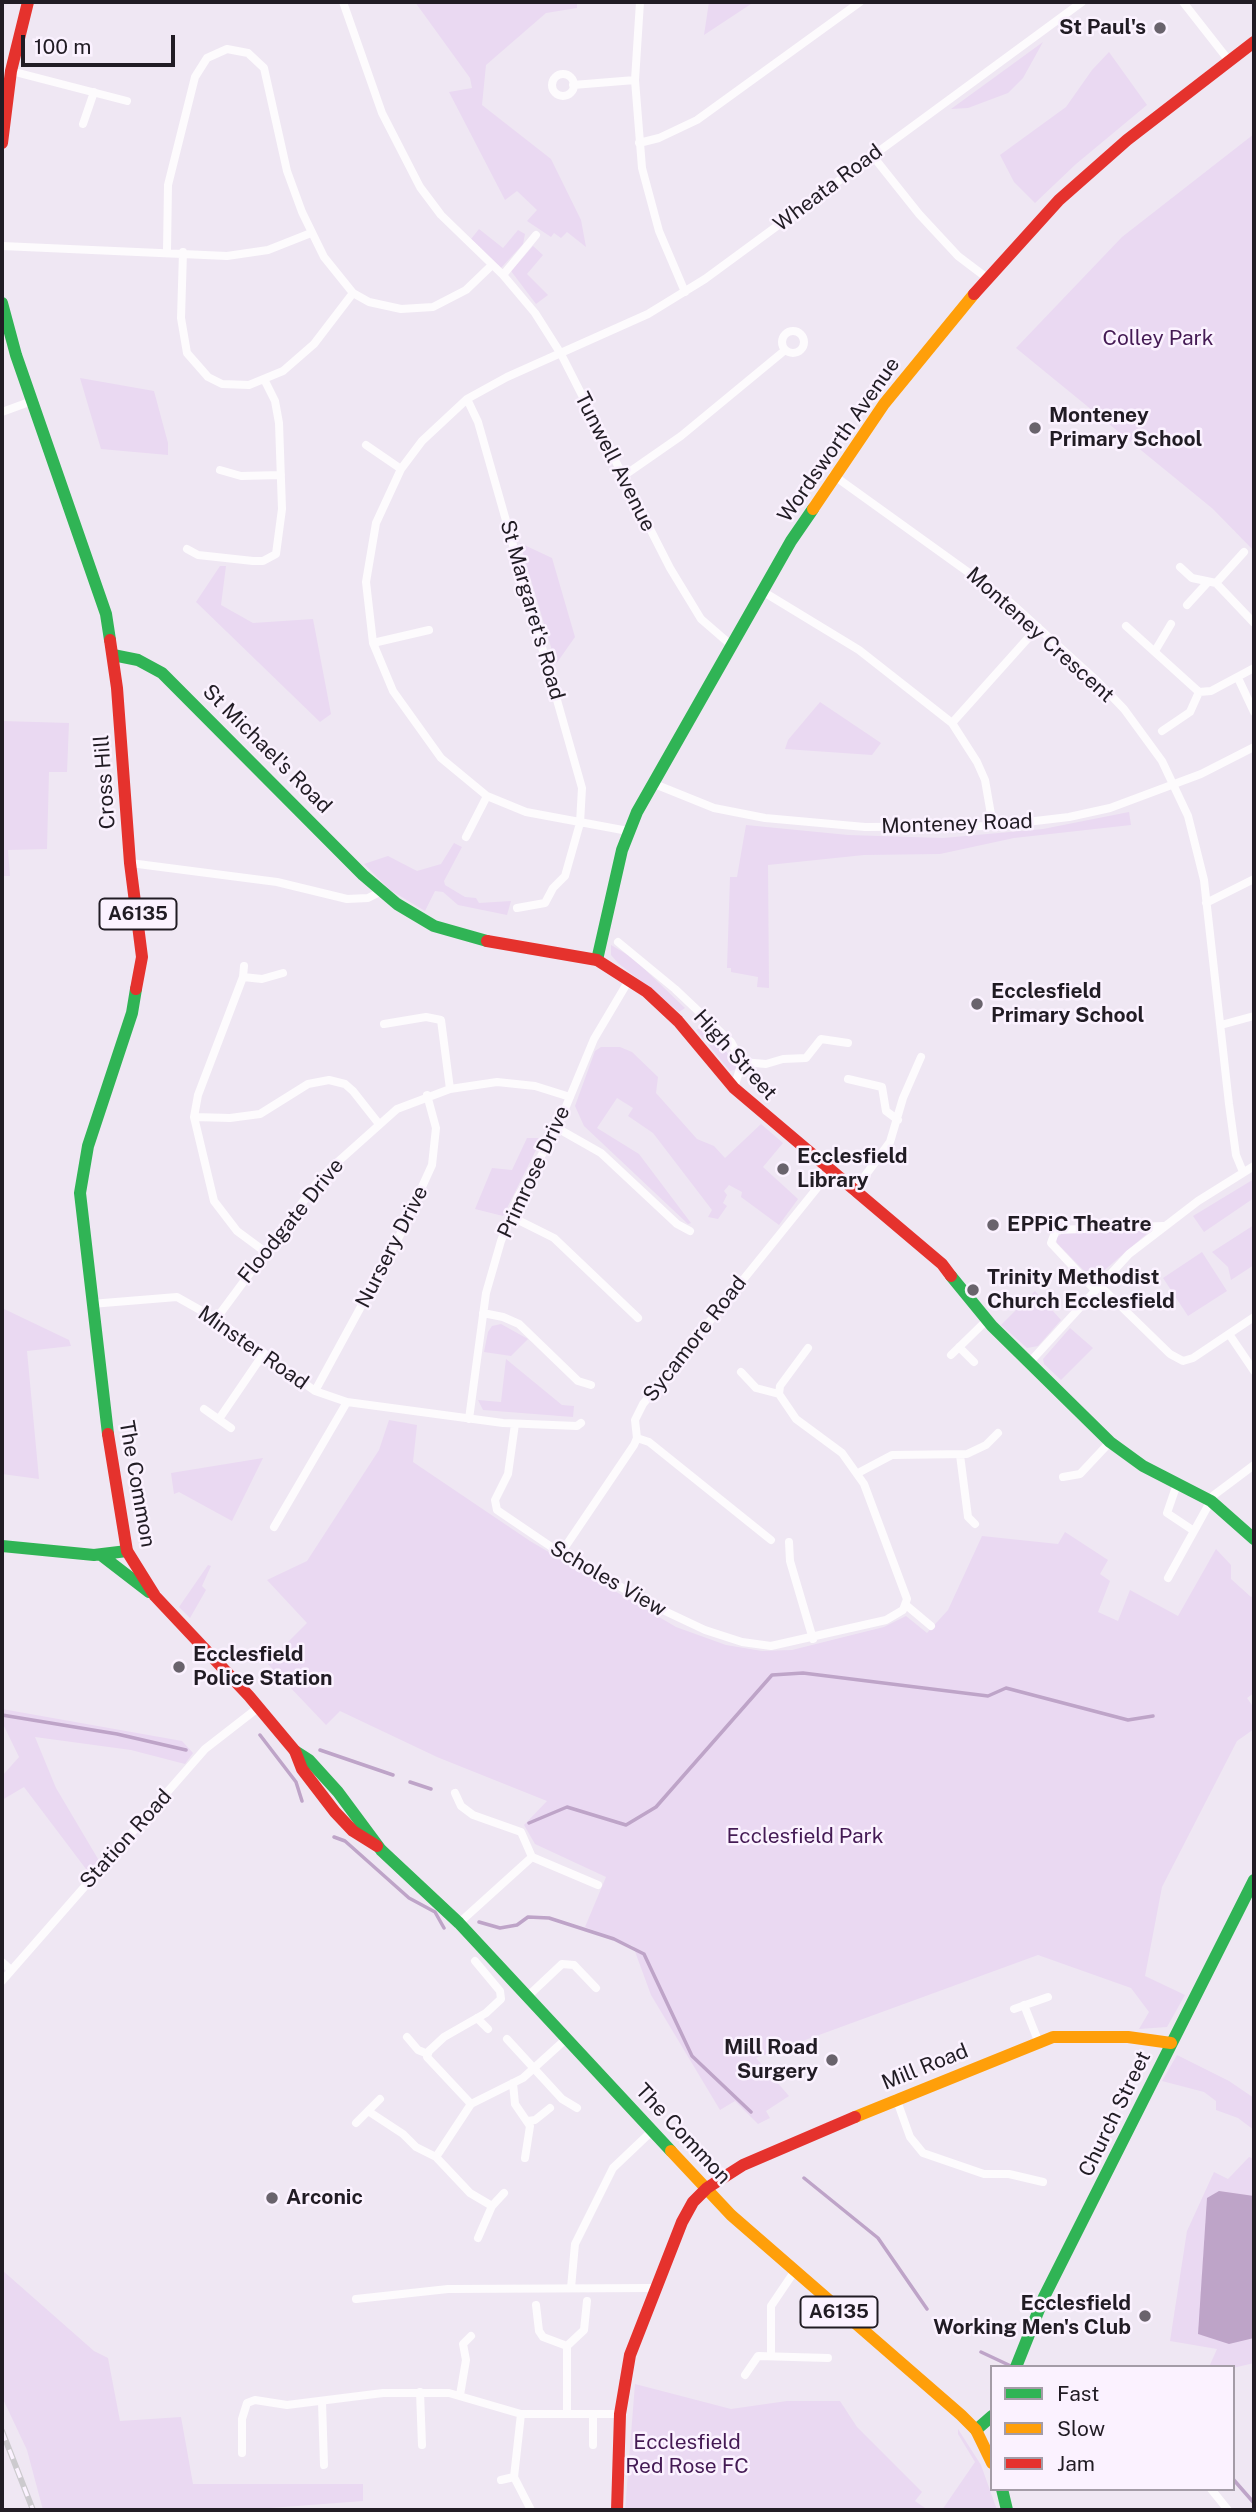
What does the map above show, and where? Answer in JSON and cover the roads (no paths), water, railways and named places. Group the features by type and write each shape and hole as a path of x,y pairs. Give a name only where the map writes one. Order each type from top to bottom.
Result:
{"main road":[{"path":"2,143 11,71 28,2"},
{"name":"Wordsworth Avenue","path":"597,960 628,831 652,783 762,591 833,475 884,404 987,278 1088,171 1254,43"},
{"name":"A6135","path":"2,303 32,401"},
{"name":"Cross Hill","path":"32,401 106,614 113,655 130,863 141,947 138,991 83,1165"},
{"name":"St Michael's Road","path":"113,655 138,660 162,673 380,892"},
{"name":"High Street","path":"380,892 414,915 456,934 495,944 571,953 597,960 629,980 678,1021 734,1088 853,1192 942,1264 987,1320 1110,1441 1143,1466 1207,1499 1254,1539"},
{"name":"The Common","path":"83,1165 81,1201 91,1304 127,1551 155,1596 259,1707 295,1751 309,1760 338,1792 361,1820 377,1846 459,1923 707,2188 794,2272 976,2430"},
{"path":"2,1546 100,1555 127,1551"},
{"path":"100,1555 155,1596"},
{"name":"Church Street","path":"1017,2363 1044,2297 1254,1880"},
{"name":"Mill Road","path":"707,2188 754,2159 896,2098 1064,2035 1128,2037 1171,2043"},
{"path":"617,2510 620,2414 630,2355 654,2288 687,2212 707,2188"},
{"path":"976,2430 990,2418"},
{"name":"A6135","path":"976,2430 990,2459"},
{"path":"1002,2491 1007,2510"}],"street":[{"name":"Tunwell Avenue","path":"343,2 382,113 406,163 441,215 503,275 535,313 561,354 670,568 701,619 731,645"},
{"path":"640,2 635,80 639,144 659,231 685,292"},
{"path":"639,144 659,138 697,120 860,2"},
{"name":"Wheata Road","path":"628,831 526,812 487,796 456,773 425,739 393,691 373,643 366,582 376,523 401,469 422,441 467,399 648,314 685,292 1082,2"},
{"path":"1183,2 1230,62"},
{"path":"167,251 168,185 195,77 208,58 227,49 248,53 264,68 287,171 311,233 324,257 353,293 369,302 401,309 433,307 467,290 492,265"},
{"path":"11,71 127,101"},
{"path":"573,85 635,80"},
{"path":"83,124 94,92"},
{"path":"872,155 940,236 987,278"},
{"path":"2,246 247,254 311,233"},
{"path":"503,275 536,235"},
{"path":"183,252 181,318 187,354 195,366 222,384 236,386 265,381 300,358 353,293"},
{"path":"622,477 681,436 785,351"},
{"path":"187,549 198,555 253,561 271,559 280,544 278,410 265,381"},
{"name":"St Margaret's Road","path":"467,399 478,422 578,775 583,801 580,823 565,876 540,906 517,908"},
{"path":"2,412 32,401"},
{"path":"366,445 401,469"},
{"path":"220,470 241,476 281,475"},
{"name":"Monteney Crescent","path":"833,475 962,565 1038,627 1124,709 1175,785 1194,837 1206,903 1236,1155 1243,1172"},
{"path":"1186,606 1244,552"},
{"path":"1180,567 1192,578 1212,583 1254,624"},
{"path":"762,591 859,650 952,723 985,780 993,826"},
{"path":"1155,651 1171,624"},
{"path":"1126,625 1199,692"},
{"path":"952,723 1038,627"},
{"path":"373,643 429,630"},
{"path":"1162,731 1190,712 1199,692 1238,678 1254,668"},
{"path":"1238,678 1254,712"},
{"name":"Monteney Road","path":"652,783 714,808 765,818 865,827 993,826 1077,815 1122,804 1175,785 1254,747"},
{"path":"466,836 487,796"},
{"path":"130,863 277,882 347,899 368,898 380,892"},
{"path":"1206,903 1254,879"},
{"path":"618,942 731,1042 742,1062 734,1088"},
{"path":"244,966 243,977 198,1095 194,1117 214,1201 237,1231 264,1251"},
{"path":"243,977 262,979 283,973"},
{"name":"Primrose Drive","path":"469,1419 483,1313 492,1270 510,1216 556,1128 594,1039 629,980"},
{"path":"1221,1025 1254,1016"},
{"path":"384,1024 426,1017 441,1020 450,1089"},
{"path":"742,1062 766,1064 783,1059 806,1058 821,1039 848,1043"},
{"path":"853,1192 885,1152 898,1120 903,1098 921,1057"},
{"path":"848,1079 882,1087 886,1111 898,1120"},
{"path":"194,1117 230,1118 260,1114 308,1084 329,1080 345,1084 353,1091 379,1124"},
{"name":"Floodgate Drive","path":"216,1319 322,1176 397,1109 427,1095 487,1083 515,1083 570,1097"},
{"name":"Nursery Drive","path":"315,1391 401,1235 432,1165 436,1128 427,1095"},
{"path":"556,1128 601,1153 677,1224 690,1231"},
{"path":"1029,1363 1096,1287 1163,1226 1254,1166"},
{"name":"Sycamore Road","path":"562,1553 637,1438 635,1420 643,1405 830,1172"},
{"path":"510,1216 554,1238 638,1318"},
{"path":"1163,1226 1056,1230 1051,1243 1176,1359 1193,1358 1254,1317"},
{"name":"Minster Road","path":"91,1304 177,1297 216,1319 315,1391 347,1402 515,1424 577,1426 581,1423"},
{"path":"483,1313 513,1320 578,1381 591,1385"},
{"path":"951,1355 987,1320"},
{"path":"1229,1334 1254,1371"},
{"path":"959,1347 974,1362"},
{"path":"779,1394 780,1386 808,1348"},
{"path":"219,1419 264,1353"},
{"path":"741,1372 756,1388 779,1394 796,1419 842,1453 858,1472 905,1592 906,1605 931,1626"},
{"path":"274,1527 347,1402"},
{"path":"204,1409 231,1428"},
{"name":"Scholes View","path":"515,1424 508,1474 495,1505 501,1514 562,1553 681,1620 715,1634 771,1646 813,1639 886,1620 899,1614 906,1605"},
{"path":"858,1472 892,1455 960,1455 974,1452 998,1433"},
{"path":"637,1438 649,1442 771,1540"},
{"path":"1063,1477 1080,1474 1110,1441"},
{"path":"960,1455 968,1517 975,1524"},
{"path":"1168,1578 1194,1531 1207,1499 1254,1465"},
{"path":"1177,1484 1167,1513 1194,1531"},
{"path":"789,1542 790,1561 813,1639"},
{"name":"Station Road","path":"2,1981 205,1749 259,1707"},
{"path":"455,1793 461,1806 473,1815 522,1832 532,1857 598,1885"},
{"path":"459,1923 532,1857"},
{"path":"428,2054 444,2037 467,2021 477,2018 502,1995 475,1961"},
{"path":"2,1962 11,1970"},
{"path":"527,1997 562,1964 574,1965 596,1988"},
{"path":"1014,2009 1048,1997"},
{"path":"1024,2005 1039,2043"},
{"path":"477,2018 488,2029"},
{"path":"407,2037 418,2050 428,2054"},
{"path":"507,2039 562,2098 577,2108"},
{"path":"436,2157 471,2104 534,2069 566,2039"},
{"path":"428,2054 430,2063 471,2104"},
{"path":"513,2083 515,2104 528,2121 525,2158"},
{"path":"896,2098 910,2137 923,2153 984,2174 1009,2174 1043,2182"},
{"path":"356,2123 380,2099"},
{"path":"528,2121 535,2120 550,2108"},
{"path":"368,2111 403,2134 416,2147 436,2157 470,2193 492,2206"},
{"path":"571,2288 575,2244 612,2168 653,2130"},
{"path":"478,2238 492,2206 504,2193"},
{"path":"771,2355 771,2306 794,2272"},
{"path":"356,2299 448,2289 654,2288"},
{"path":"567,2413 567,2346 584,2330 587,2301"},
{"path":"536,2305 539,2331 543,2337 567,2346"},
{"path":"460,2395 466,2360 463,2344 471,2336"},
{"path":"745,2375 758,2356 828,2358"},
{"path":"242,2453 242,2419 247,2403 255,2400 287,2404 383,2393 420,2392 460,2395 521,2414 620,2414"},
{"path":"420,2392 422,2445"},
{"path":"322,2402 324,2465"},
{"path":"521,2414 514,2477 531,2510"},
{"path":"593,2414 593,2445"},
{"path":"501,2480 514,2477"},
{"path":"1213,2491 1228,2510"}],"waterway":[{"path":"529,1823 567,1807 626,1825 656,1807 772,1675 803,1673 988,1696 1006,1688 1128,1720 1153,1716"},
{"path":"2,1715 117,1734 186,1750"},
{"path":"260,1735 296,1782 302,1801"},
{"path":"320,1750 393,1775"},
{"path":"410,1782 431,1789"},
{"path":"334,1837 345,1841 409,1898 435,1912 444,1928"},
{"path":"479,1922 500,1928 517,1925 528,1917 549,1918 614,1939 644,1954 692,2056 751,2112"},
{"path":"804,2178 878,2238 927,2309"},
{"path":"981,2352 1009,2365"},
{"path":"1235,2481 1254,2503"}],"railway":[{"path":"2,2431 33,2510"}],"place":[{"name":"St Paul's","path":"1160,28"},
{"name":"Monteney Primary School","path":"1035,428"},
{"name":"Ecclesfield Primary School","path":"977,1004"},
{"name":"Ecclesfield Library","path":"783,1169"},
{"name":"EPPiC Theatre","path":"993,1225"},
{"name":"Trinity Methodist Church Ecclesfield","path":"973,1290"},
{"name":"Ecclesfield Police Station","path":"179,1667"},
{"name":"Mill Road Surgery","path":"832,2060"},
{"name":"Arconic","path":"272,2198"},
{"name":"Ecclesfield Working Men's Club","path":"1145,2316"}],"park label":[{"name":"Colley Park","path":"1158,339"},
{"name":"Ecclesfield Park","path":"805,1837"},
{"name":"Ecclesfield Red Rose FC","path":"687,2455"}]}
